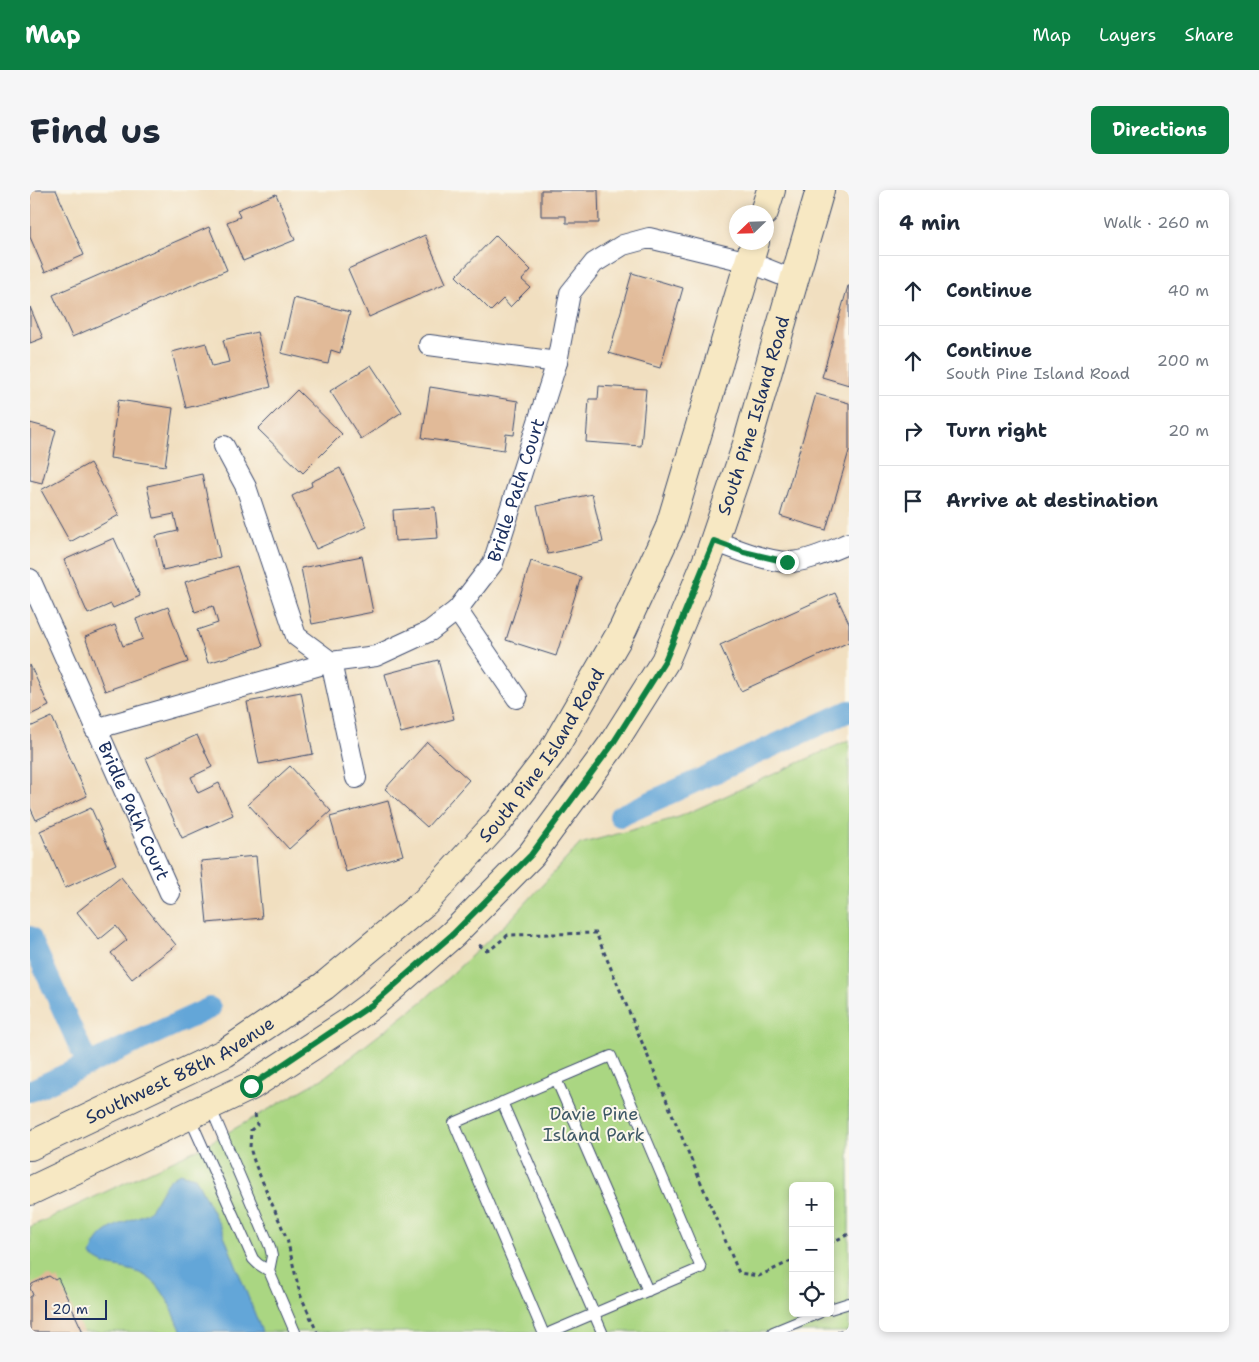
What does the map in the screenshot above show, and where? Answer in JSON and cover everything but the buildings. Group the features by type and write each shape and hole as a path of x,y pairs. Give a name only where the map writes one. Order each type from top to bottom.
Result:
{"main road":[{"path":"766,205 771,190"},
{"name":"South Pine Island Road","path":"199,1111 251,1086 349,1022 373,1004 453,934 531,855 612,745 665,661 714,541 747,444 820,190"},
{"name":"South Pine Island Road","path":"324,986 425,902 498,822 557,744 623,629 668,529 752,252"},
{"name":"Southwest 88th Avenue","path":"30,1146 225,1053 324,986"},
{"path":"30,1191 199,1111"}],"street":[{"name":"Bridle Path Court","path":"95,729 331,662 376,656 430,631 457,610 493,563 557,362 570,293 594,263 623,245 649,238 752,252 794,280"},
{"path":"429,345 557,362"},
{"path":"224,446 246,488 296,636 331,662 356,778"},
{"path":"714,541 744,552 787,562 820,555 849,543"},
{"name":"Bridle Path Court","path":"30,579 95,729 170,893"},
{"path":"457,610 516,698"}],"lane":[{"path":"543,1332 454,1123 611,1056 701,1268 551,1332"},
{"path":"556,1080 648,1291"},
{"path":"502,1102 602,1332"},
{"path":"199,1111 253,1258 258,1264 269,1271"},
{"path":"199,1111 270,1247 272,1256 269,1271 295,1332"},
{"path":"834,1308 849,1303"},
{"path":"773,1332 809,1317"}],"path":[{"path":"480,945 486,950 491,949 508,934 596,933 739,1274 759,1276 789,1262"},
{"path":"255,1114 257,1125 251,1130 250,1148 287,1239 300,1294 318,1332"},
{"path":"834,1241 849,1234"},
{"path":"838,1332 849,1328"}],"green space":[{"name":"Davie Pine Island Park","path":"849,740 849,1332 30,1332 30,1227 204,1146 322,1079 424,1000 512,918 580,844 679,817"}],"water":[{"path":"180,1173 195,1177 222,1230 262,1332 182,1332 168,1301 156,1284 138,1272 108,1265 91,1256 97,1241 107,1231 148,1212 169,1180"}],"waterway":[{"path":"620,816 849,711"},
{"path":"30,937 88,1065"},
{"path":"30,1091 210,1008"}],"route":[{"path":"251,1086 349,1022 373,1004 453,934 531,855 612,745 665,661 714,541 744,552 787,562"}]}
